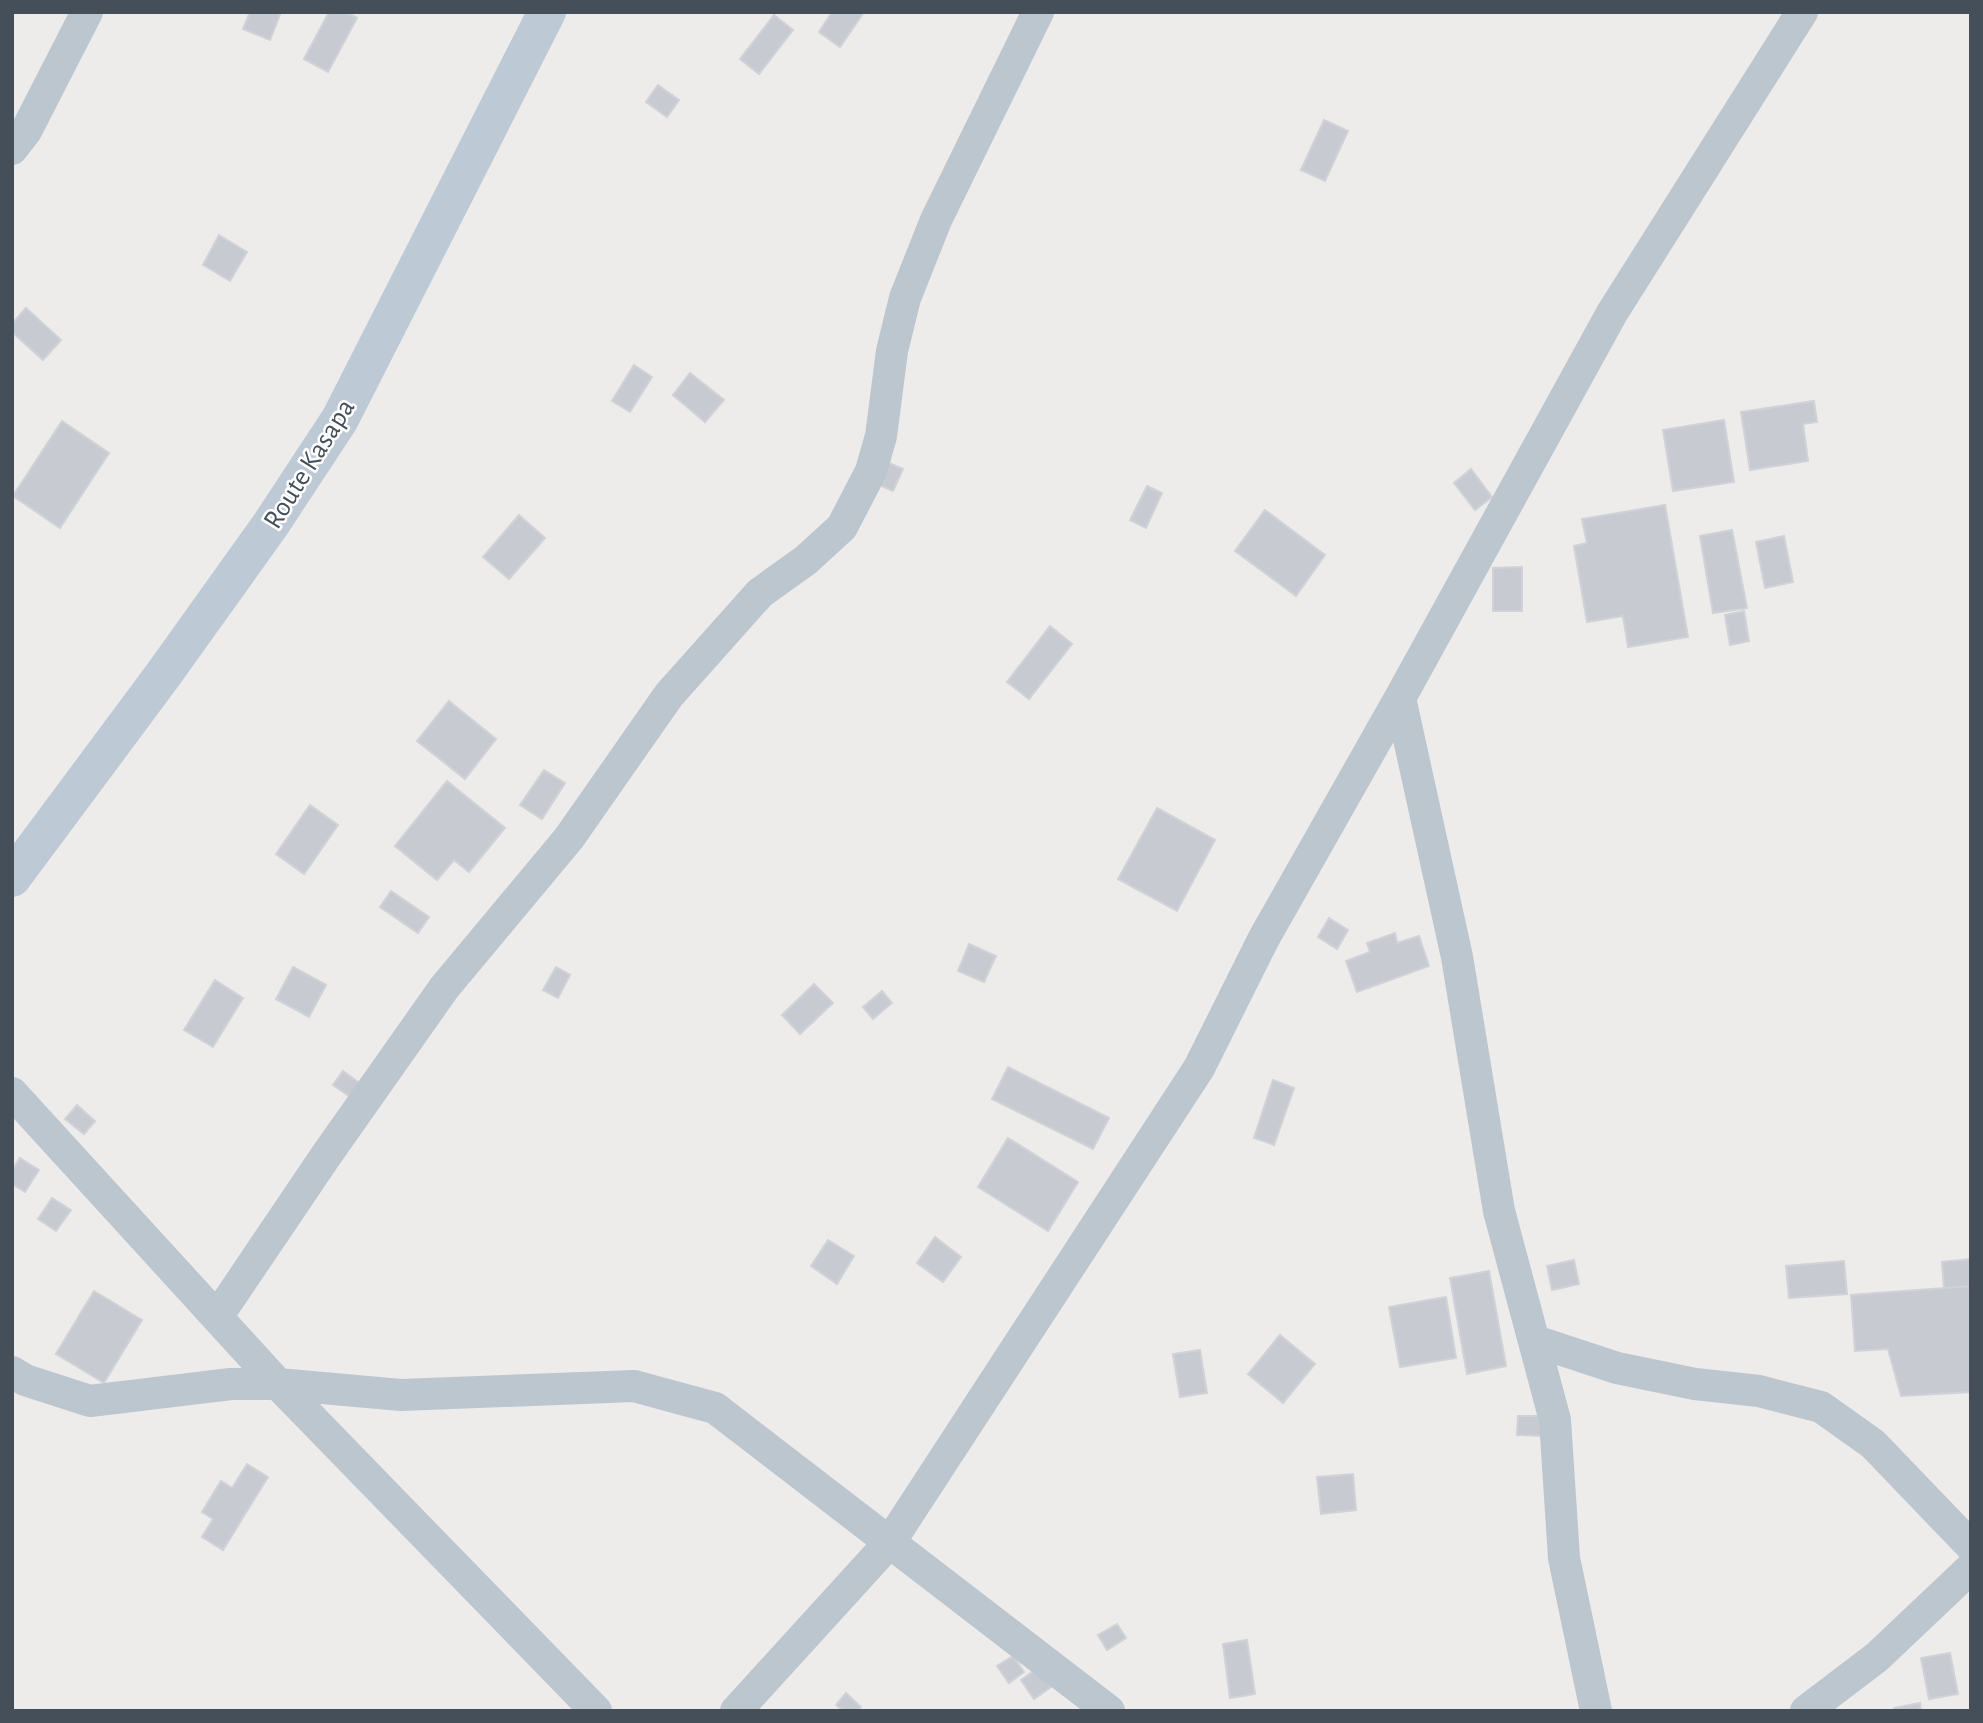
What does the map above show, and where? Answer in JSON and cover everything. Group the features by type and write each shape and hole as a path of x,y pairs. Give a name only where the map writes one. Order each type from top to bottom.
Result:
{"main road":[{"name":"Route Kasapa","path":"12,878 271,524 340,419 547,12"}],"street":[{"path":"12,149 26,131 87,12"},
{"path":"218,1317 325,1157 444,988 569,838 669,695 760,593 806,560 842,527 872,471 881,436 892,351 905,298 936,220 1038,12"},
{"path":"736,1711 890,1542 1199,1068 1264,938 1612,313 1802,12"},
{"path":"1400,698 1457,957 1499,1211 1555,1420 1564,1558 1595,1711"},
{"path":"12,1093 278,1384 596,1711"},
{"path":"1535,1340 1617,1368 1695,1384 1759,1391 1821,1407 1873,1444 1971,1546"},
{"path":"12,1372 24,1380 90,1401 231,1384 278,1384 401,1395 634,1386 715,1408 1109,1711"},
{"path":"1806,1711 1877,1657 1971,1568"}],"building":[{"path":"250,12 281,12 270,40 243,29"},
{"path":"329,12 346,12 357,18 328,72 304,59"},
{"path":"832,12 864,12 840,47 819,32"},
{"path":"774,15 793,30 759,74 740,59"},
{"path":"658,85 679,100 667,117 646,102"},
{"path":"1324,120 1348,131 1325,181 1301,170"},
{"path":"219,235 247,252 230,281 203,265"},
{"path":"26,308 61,340 43,360 12,332 12,324"},
{"path":"634,365 652,377 630,412 612,401"},
{"path":"690,373 724,400 705,422 673,395"},
{"path":"1814,401 1817,422 1803,424 1808,461 1750,470 1741,412"},
{"path":"1724,420 1734,482 1673,491 1663,430"},
{"path":"62,421 109,453 60,528 13,496"},
{"path":"882,460 903,469 893,491 872,482"},
{"path":"1471,469 1492,497 1475,510 1454,483"},
{"path":"1147,486 1162,493 1146,528 1130,520"},
{"path":"1665,505 1688,637 1628,647 1623,616 1587,622 1574,546 1587,543 1582,519"},
{"path":"1265,510 1325,555 1296,596 1235,551"},
{"path":"519,515 545,538 509,579 483,557"},
{"path":"1732,530 1747,608 1713,613 1700,536"},
{"path":"1784,536 1793,582 1765,588 1756,542"},
{"path":"1522,567 1522,611 1493,611 1493,568"},
{"path":"1744,611 1749,641 1730,645 1725,615"},
{"path":"1050,626 1072,644 1029,699 1007,682"},
{"path":"449,701 496,739 465,779 417,741"},
{"path":"544,770 565,783 542,819 520,805"},
{"path":"447,781 505,828 469,872 454,860 437,880 395,846"},
{"path":"310,805 338,825 304,874 276,854"},
{"path":"1157,808 1215,840 1177,911 1118,879"},
{"path":"391,891 429,917 418,933 380,907"},
{"path":"1329,918 1348,930 1337,949 1318,937"},
{"path":"1395,933 1397,943 1419,936 1429,966 1357,992 1346,961 1370,952 1367,943"},
{"path":"969,944 996,956 984,982 958,971"},
{"path":"293,967 326,985 309,1017 276,999"},
{"path":"556,967 570,975 558,998 543,990"},
{"path":"215,980 243,998 213,1047 184,1030"},
{"path":"814,984 833,1003 800,1034 782,1015"},
{"path":"882,991 892,1003 873,1019 863,1007"},
{"path":"1008,1067 1109,1118 1093,1149 992,1099"},
{"path":"343,1071 361,1084 352,1098 333,1085"},
{"path":"1273,1080 1294,1088 1274,1145 1254,1138"},
{"path":"77,1105 95,1121 84,1134 65,1119"},
{"path":"1008,1138 1078,1182 1048,1231 978,1187"},
{"path":"20,1158 39,1170 25,1192 12,1184 12,1171"},
{"path":"52,1198 71,1210 56,1231 38,1219"},
{"path":"935,1237 961,1257 943,1282 917,1263"},
{"path":"828,1240 854,1256 837,1284 811,1266"},
{"path":"1971,1259 1971,1286 1944,1288 1942,1262"},
{"path":"1574,1260 1579,1284 1552,1290 1547,1266"},
{"path":"1844,1261 1847,1294 1789,1298 1786,1266"},
{"path":"1489,1271 1506,1366 1467,1374 1450,1278"},
{"path":"1971,1286 1971,1392 1901,1396 1888,1349 1855,1351 1851,1295"},
{"path":"94,1291 142,1320 104,1383 56,1354"},
{"path":"1446,1297 1456,1358 1400,1367 1389,1307"},
{"path":"1280,1335 1315,1364 1283,1403 1248,1374"},
{"path":"1200,1350 1207,1393 1180,1397 1173,1354"},
{"path":"1518,1416 1543,1416 1542,1436 1517,1435"},
{"path":"247,1464 268,1477 223,1550 202,1537 213,1519 202,1512 221,1481 232,1488"},
{"path":"1353,1474 1356,1510 1321,1514 1317,1477"},
{"path":"1117,1624 1126,1638 1107,1650 1098,1635"},
{"path":"1247,1640 1255,1694 1230,1698 1223,1644"},
{"path":"1950,1653 1958,1694 1929,1699 1921,1658"},
{"path":"1013,1656 1024,1672 1009,1683 997,1666"},
{"path":"1038,1668 1051,1687 1034,1699 1021,1680"},
{"path":"846,1693 861,1707 858,1711 843,1711 836,1705"},
{"path":"1920,1703 1921,1711 1894,1711 1894,1708"}]}
